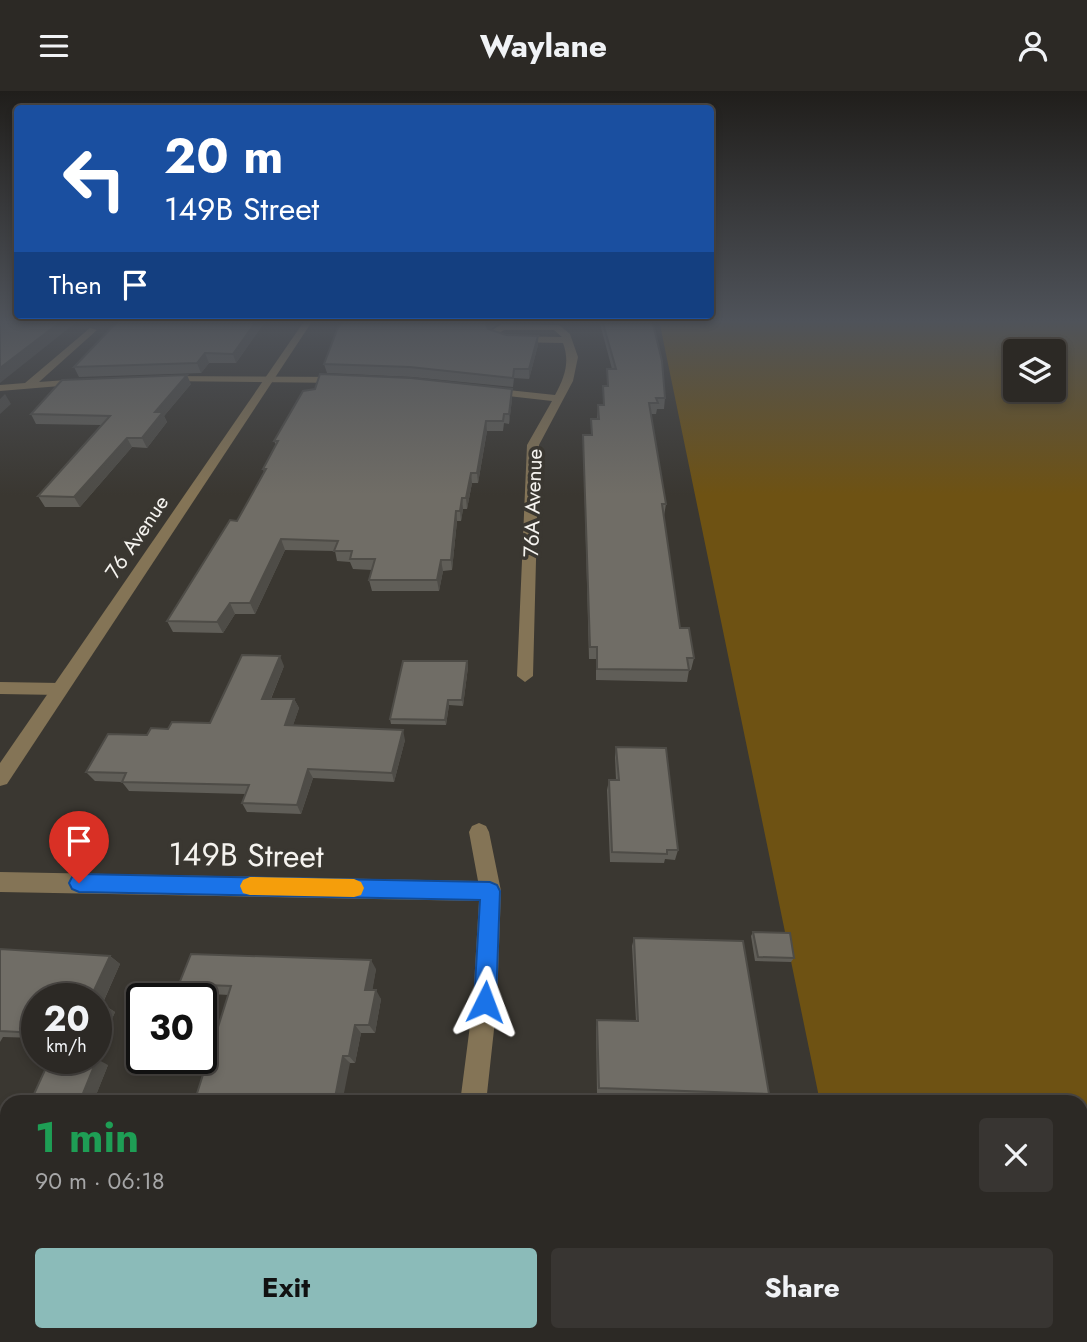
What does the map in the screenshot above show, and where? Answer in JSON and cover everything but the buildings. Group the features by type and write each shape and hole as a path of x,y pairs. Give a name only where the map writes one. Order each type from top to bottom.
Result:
{"street":[{"path":"29,386 38,378"},
{"path":"192,378 356,380"},
{"name":"76A Avenue","path":"525,676 532,523 529,516 531,455 536,435 569,378"},
{"name":"76 Avenue","path":"0,778 269,379"},
{"path":"0,388 95,381"},
{"path":"472,389 556,398"},
{"path":"0,688 60,689"},
{"path":"474,1095 485,1002 490,891 480,832"},
{"name":"149B Street","path":"0,882 490,891"}],"shaded area":[{"path":"671,378 1003,378 1003,402 1066,402 1066,378 1087,378 1087,1095 819,1095"}],"slow traffic":[{"path":"250,886 354,888"}],"route":[{"path":"79,883 490,891 485,1002"}]}
